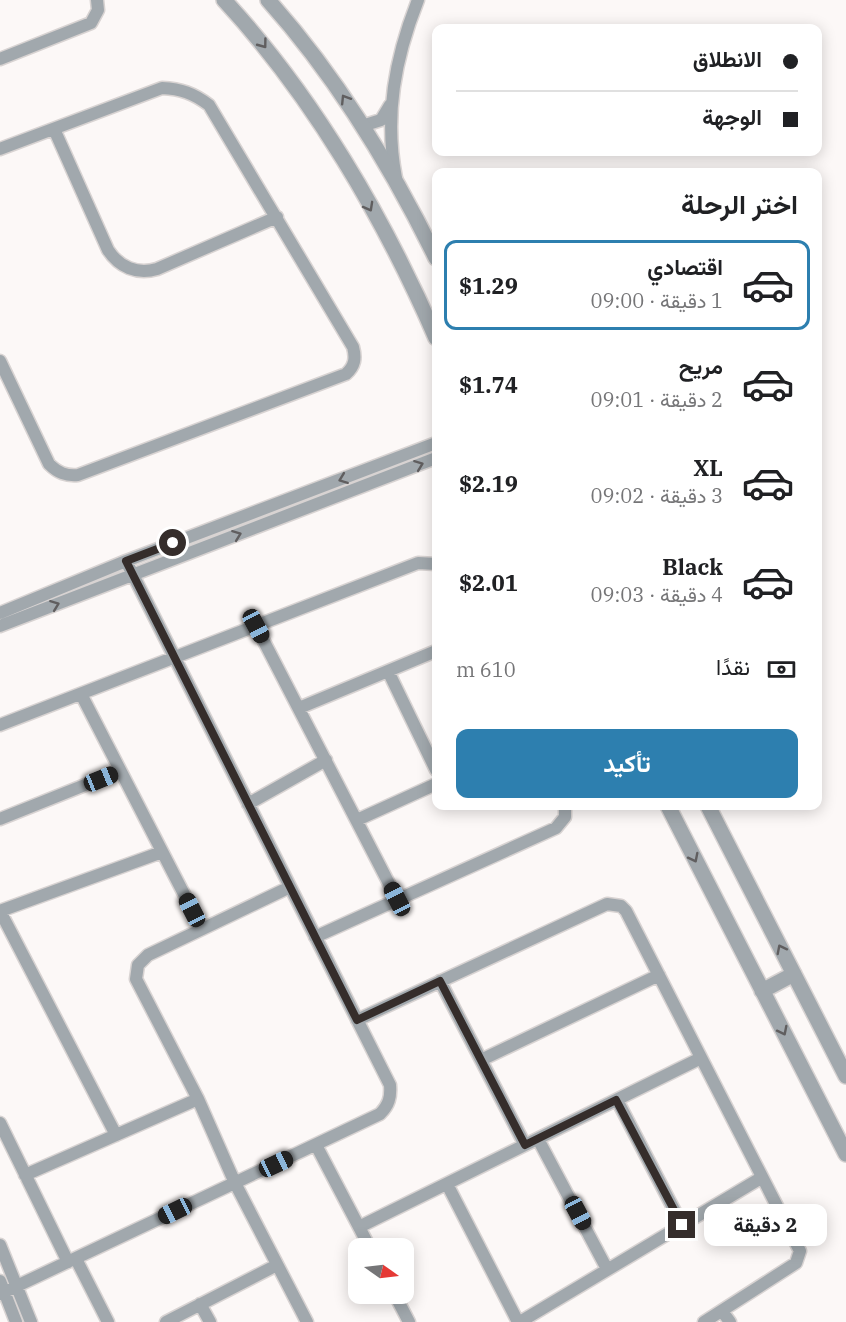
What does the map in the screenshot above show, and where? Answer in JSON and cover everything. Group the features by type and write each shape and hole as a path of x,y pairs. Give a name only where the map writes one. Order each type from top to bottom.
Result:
{"street":[{"path":"0,59 91,23 98,10 97,0"},
{"path":"224,0 255,34 314,112 394,252 432,330"},
{"path":"268,0 343,94 397,185 432,251"},
{"path":"397,185 391,144 391,102 400,53 418,0"},
{"path":"0,149 162,88 179,89 196,95 209,105 277,217 353,347 354,362 346,374 78,476 70,476 62,474 49,464 0,361"},
{"path":"362,126 381,120 391,102"},
{"path":"54,129 108,250 117,261 130,269 144,272 157,269 277,217"},
{"path":"3,615 126,561 432,445"},
{"path":"3,615 133,575 432,460"},
{"path":"16,1322 2,1289 17,1286 380,1114 389,1101 390,1085 126,561"},
{"path":"0,725 418,563 432,564"},
{"path":"256,626 397,899"},
{"path":"299,708 432,653"},
{"path":"388,671 432,762"},
{"path":"81,694 202,929"},
{"path":"248,804 326,760"},
{"path":"0,819 120,771"},
{"path":"357,820 432,786"},
{"path":"315,937 556,828 565,817 565,810"},
{"path":"670,810 846,1154"},
{"path":"710,810 846,1076"},
{"path":"116,1135 0,911 162,852"},
{"path":"290,887 148,955 142,959 136,972 139,986 198,1099 235,1183 307,1322"},
{"path":"357,1020 607,904 614,903 626,911 798,1248 800,1256 796,1263 704,1322"},
{"path":"762,991 794,974"},
{"path":"480,1060 659,975"},
{"path":"440,981 525,1145"},
{"path":"359,1227 700,1058"},
{"path":"25,1175 198,1099"},
{"path":"616,1100 682,1225"},
{"path":"0,1123 25,1175 108,1322"},
{"path":"538,1139 608,1269"},
{"path":"316,1145 365,1238"},
{"path":"447,1184 519,1322 761,1178"},
{"path":"0,1245 31,1322"},
{"path":"166,1322 277,1265"},
{"path":"200,1304 210,1322"},
{"path":"400,1304 409,1322"},
{"path":"722,1311 730,1322"}],"route":[{"path":"173,543 126,561 357,1020 440,981 525,1145 616,1100 682,1225"}]}
